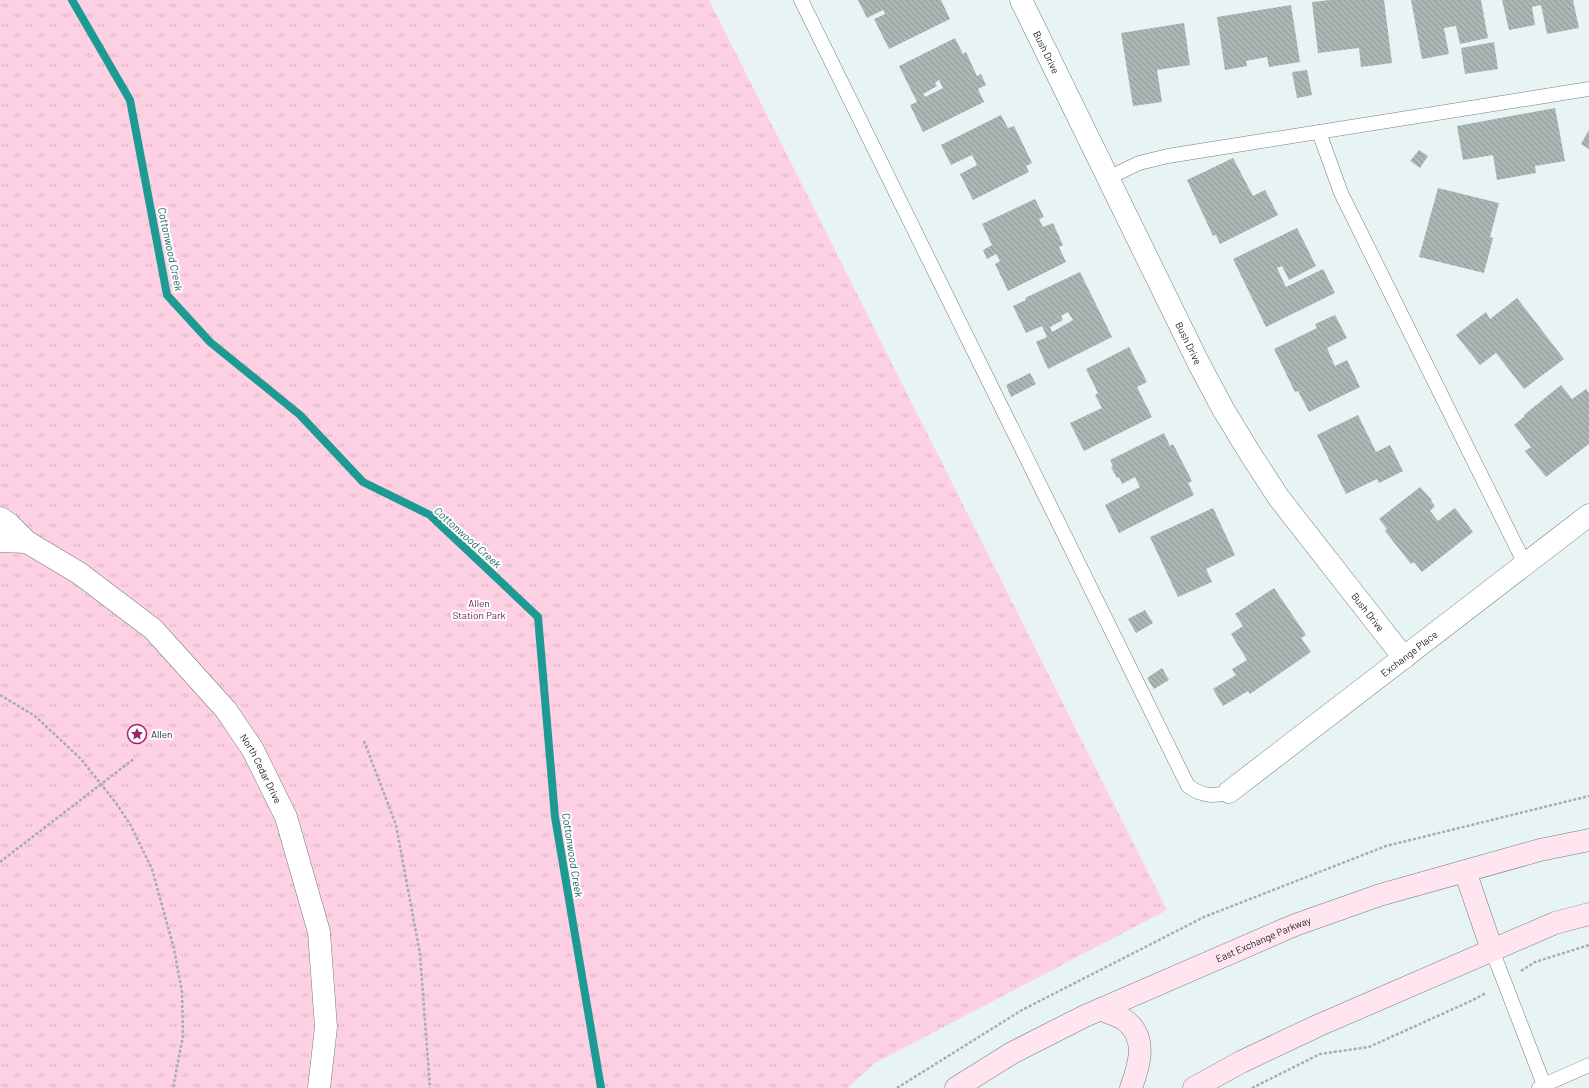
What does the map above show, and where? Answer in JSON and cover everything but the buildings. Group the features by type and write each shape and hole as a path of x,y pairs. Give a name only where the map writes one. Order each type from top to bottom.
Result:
{"main road":[{"name":"East Exchange Parkway","path":"956,1088 1012,1053 1101,1009 1295,925 1380,895 1540,850 1589,840"},
{"path":"1465,871 1492,950"},
{"path":"1194,1088 1241,1062 1310,1030 1555,923 1589,914"},
{"path":"1101,1009 1126,1021 1136,1034 1141,1054 1138,1071 1131,1088"}],"street":[{"name":"Bush Drive","path":"1021,0 1198,362 1223,409 1251,456 1279,498 1404,658"},
{"name":"Exchange Place","path":"1229,792 1589,515"},
{"name":"North Cedar Drive","path":"0,518 9,524 27,542 79,572 153,629 226,710 253,750 286,817 319,932 326,1027 319,1088"},
{"name":"North Cedar Drive","path":"0,541 27,542"}],"lane":[{"path":"801,0 1188,786 1208,796 1229,792"},
{"path":"1108,178 1139,163 1168,156 1589,89"},
{"path":"1320,132 1341,193 1525,564"},
{"path":"1492,950 1542,1087 1589,1065"}],"path":[{"path":"0,695 35,716 82,759 130,824 152,869 174,949 182,992 183,1036 173,1088"},
{"path":"364,741 396,825 419,946 430,1088"},
{"path":"0,862 136,758"},
{"path":"897,1088 1022,1010 1204,917 1386,846 1589,796"},
{"path":"1252,1088 1320,1054 1369,1047 1473,1000 1535,962 1589,945"}],"green space":[{"name":"Allen Station Park","path":"0,0 709,0 1167,910 875,1063 847,1088 0,1088"}],"waterway":[{"name":"Cottonwood Creek","path":"72,0 130,100 167,295 210,342 300,415 363,482 430,515 538,617 555,817 601,1088"}],"place":[{"name":"Allen","path":"137,734"}]}
